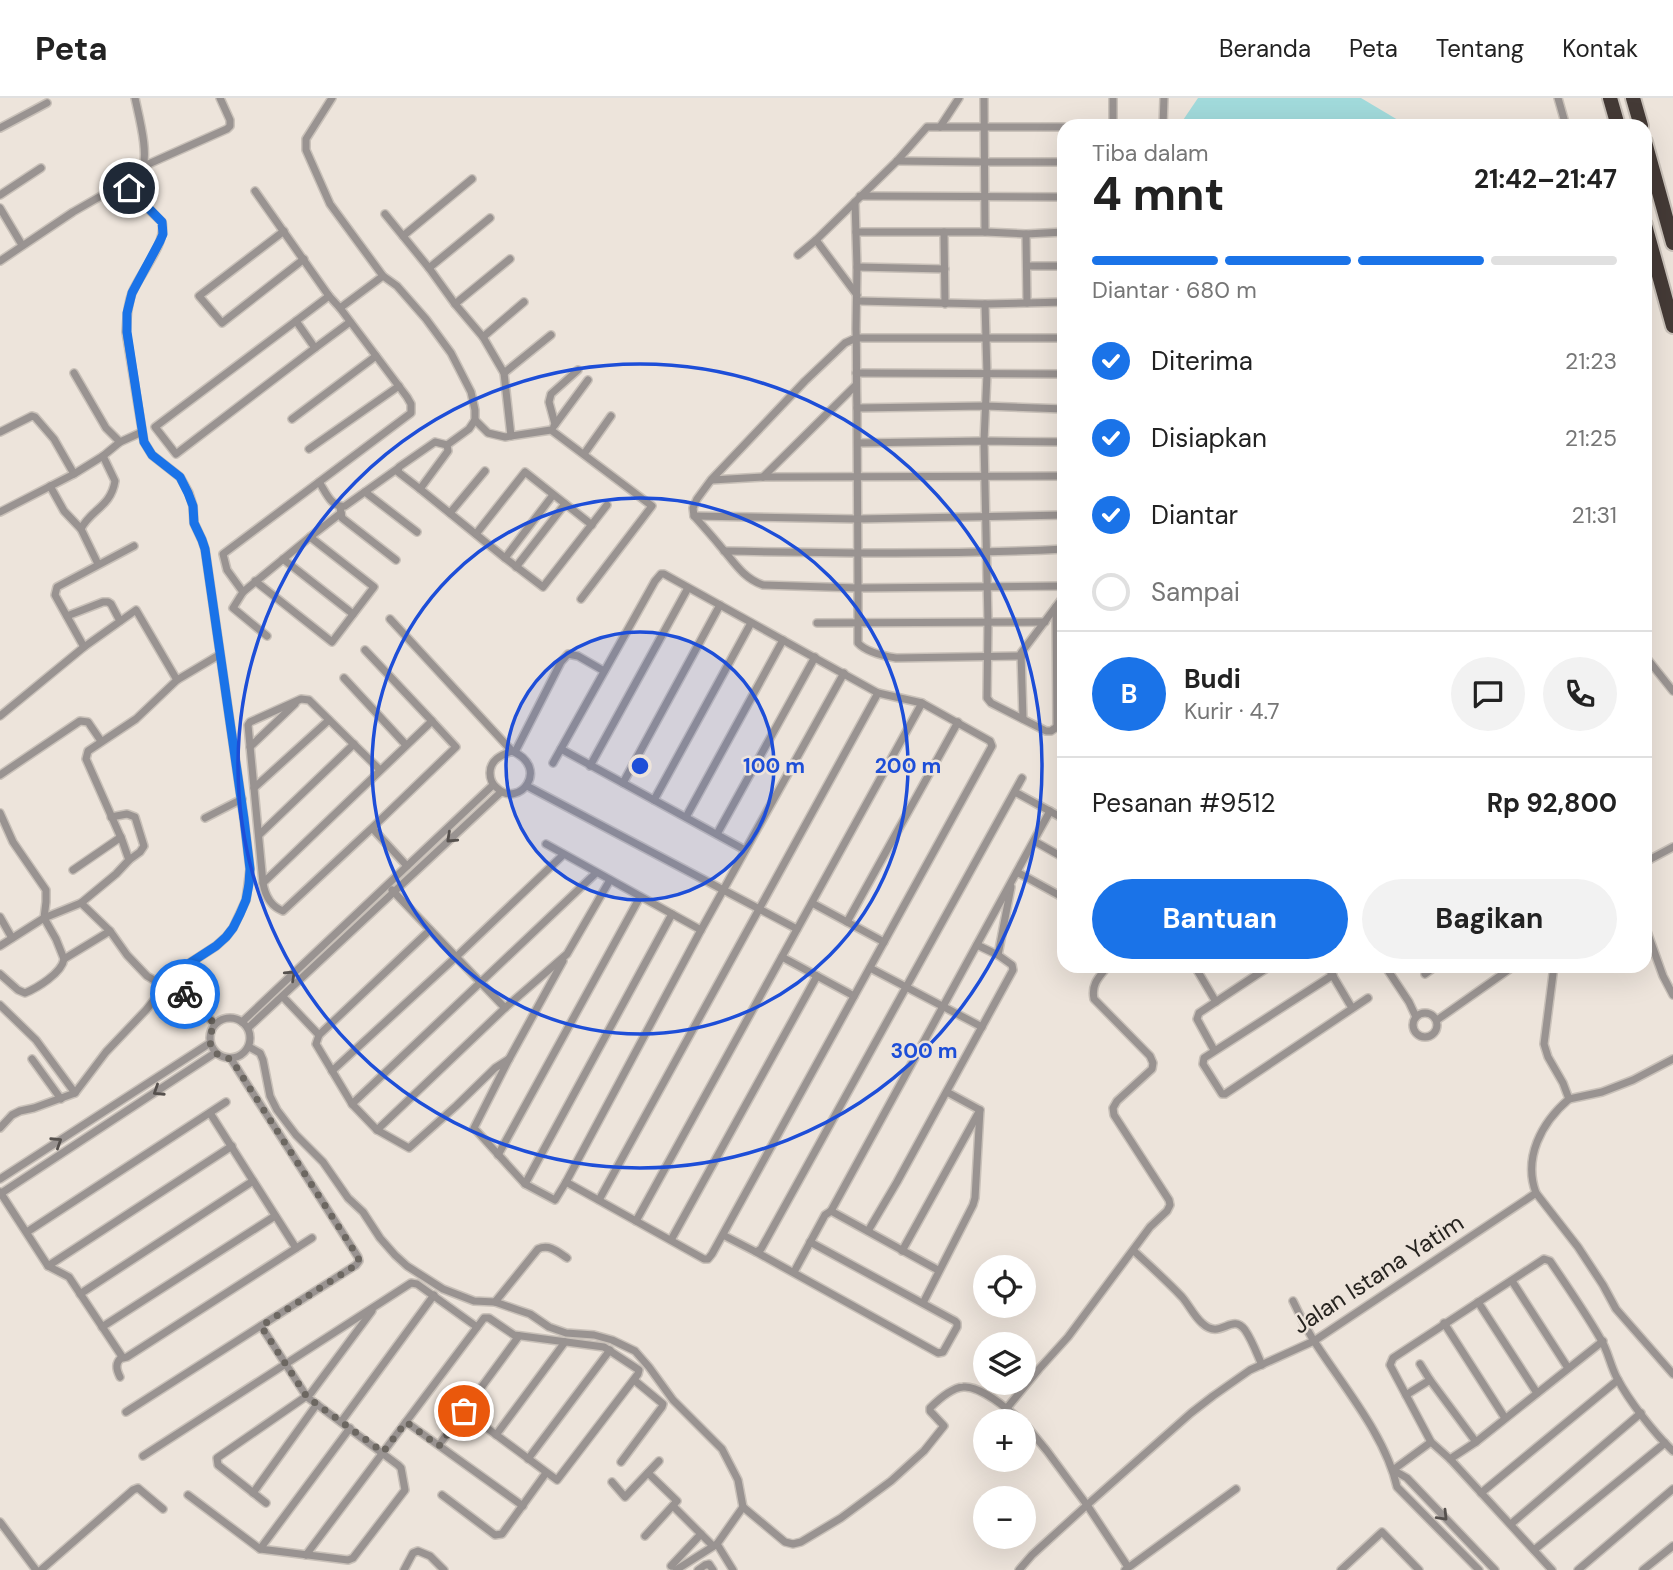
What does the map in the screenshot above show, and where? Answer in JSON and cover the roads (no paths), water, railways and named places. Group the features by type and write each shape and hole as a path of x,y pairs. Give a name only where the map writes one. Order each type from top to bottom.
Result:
{"highway":[{"path":"1610,98 1616,119"},
{"path":"1633,98 1639,119"},
{"path":"1652,167 1673,243"},
{"path":"1652,250 1673,326"}],"street":[{"path":"0,261 73,212 139,175 144,166 142,129 135,98"},
{"path":"144,166 228,129 230,120 220,98"},
{"path":"267,636 233,608 243,592 345,506 435,442 447,444 469,429 475,420 471,392 451,353 397,286 383,276 330,204 306,150 306,139 332,98"},
{"path":"940,127 959,98"},
{"path":"984,98 985,232"},
{"path":"1113,98 1113,119"},
{"path":"1163,119 1164,98"},
{"path":"1558,98 1564,119"},
{"path":"0,128 47,103"},
{"path":"798,255 897,161 927,127 1057,127"},
{"path":"897,161 1057,162"},
{"path":"0,195 41,168"},
{"path":"403,236 472,179"},
{"path":"0,1128 12,1115 20,1111 75,1093 106,1052 146,1010 176,972 216,946 233,928 246,900 250,869 242,799 207,560 194,523 193,506 180,477 152,455 144,442 127,332 127,313 132,293 160,241 162,222 124,183"},
{"path":"243,592 227,570 223,554 413,409 399,386 329,296 255,191"},
{"path":"857,199 1057,197"},
{"path":"857,199 856,385 860,646 887,657 1022,656"},
{"path":"0,208 3,220 22,245"},
{"path":"385,214 484,337 504,373 511,436"},
{"path":"429,268 490,218"},
{"path":"284,231 199,296 222,323 304,258"},
{"path":"856,232 1057,232"},
{"path":"944,232 945,304"},
{"path":"1026,234 1027,303"},
{"path":"816,240 857,298"},
{"path":"455,304 510,259"},
{"path":"1027,266 1057,265"},
{"path":"857,267 945,269"},
{"path":"340,308 383,276"},
{"path":"329,296 155,427 176,454 350,322"},
{"path":"857,298 945,304 1057,302"},
{"path":"484,337 524,302"},
{"path":"985,304 987,698 1048,732 1057,728 1056,606"},
{"path":"296,321 315,348"},
{"path":"504,373 551,335"},
{"path":"1057,338 856,338 845,343 805,380 711,480 693,508 694,516 737,569 763,585 858,588 1057,586"},
{"path":"292,419 376,356"},
{"path":"578,370 551,394 553,427 652,506 581,599"},
{"path":"74,373 106,428 120,442"},
{"path":"856,373 1057,374"},
{"path":"475,420 488,433 505,437 553,427 588,380"},
{"path":"763,477 856,385"},
{"path":"309,449 399,386"},
{"path":"858,408 985,406 1057,409"},
{"path":"0,432 32,416 35,417 54,439 74,474"},
{"path":"584,454 611,416"},
{"path":"0,512 74,474 120,442 142,432"},
{"path":"858,443 1057,442"},
{"path":"420,489 448,452 447,444"},
{"path":"81,529 108,500 115,485 103,456"},
{"path":"397,469 543,587 607,505"},
{"path":"450,513 485,471"},
{"path":"476,534 524,472 592,525"},
{"path":"711,480 763,477 1057,475"},
{"path":"319,482 334,505 341,510 342,518 396,560"},
{"path":"50,486 64,511 81,529 98,564"},
{"path":"365,492 417,532"},
{"path":"505,558 553,495"},
{"path":"516,567 565,504"},
{"path":"694,516 857,519 1057,514"},
{"path":"255,581 332,642 374,587 310,537"},
{"path":"84,647 55,595 57,587 134,546"},
{"path":"724,551 858,554 1057,549"},
{"path":"283,559 353,614"},
{"path":"553,763 659,575 664,574 878,693 922,703 990,741 992,746 708,1259 566,1182"},
{"path":"590,766 688,588"},
{"path":"67,615 108,601 120,621"},
{"path":"623,783 720,605"},
{"path":"1023,719 1023,649 1056,606"},
{"path":"0,716 84,647 136,610 177,680"},
{"path":"390,620 513,752 528,762 531,778 527,786 520,792 501,792 493,785 490,774 492,763 500,755 513,752 561,662 568,654 578,656 604,671"},
{"path":"817,623 1045,622"},
{"path":"654,800 751,623"},
{"path":"686,817 783,640"},
{"path":"365,650 456,747 283,911 272,904 264,891 248,724 301,699 309,700 380,769"},
{"path":"129,860 86,759 88,751 136,719 177,680 219,655"},
{"path":"717,834 815,657"},
{"path":"1652,665 1673,691"},
{"path":"610,880 566,954 474,1126 525,1184 555,1200 723,889 844,673"},
{"path":"344,678 406,745"},
{"path":"599,1200 878,693"},
{"path":"250,747 301,699"},
{"path":"636,1221 922,703"},
{"path":"254,788 329,720"},
{"path":"0,775 80,721 88,722 101,741"},
{"path":"263,883 432,721"},
{"path":"847,922 958,722"},
{"path":"259,835 354,744"},
{"path":"561,749 746,850"},
{"path":"756,1252 761,1249 1022,778"},
{"path":"242,1021 493,785"},
{"path":"527,786 797,929"},
{"path":"248,1028 501,792"},
{"path":"1015,792 1057,815"},
{"path":"205,818 242,799"},
{"path":"794,1272 825,1215 831,1211 1050,811"},
{"path":"0,813 13,842 46,890 44,918 64,959 58,972 25,993 0,974"},
{"path":"0,946 44,918 81,903 140,852 144,846 135,817 127,814 111,817"},
{"path":"372,828 407,866"},
{"path":"73,870 121,837"},
{"path":"1034,841 1057,854"},
{"path":"545,844 701,930"},
{"path":"1652,858 1673,847"},
{"path":"332,1071 563,855"},
{"path":"1017,872 1057,894"},
{"path":"352,1104 596,873"},
{"path":"998,955 1013,880"},
{"path":"387,884 505,1008"},
{"path":"498,1155 640,897"},
{"path":"81,903 110,931 127,955 147,976 164,986 177,988 215,1024"},
{"path":"812,903 884,942"},
{"path":"525,1184 672,915"},
{"path":"0,917 12,938"},
{"path":"430,930 316,1040 352,1104 377,1130 411,1147 495,1068 509,1059"},
{"path":"64,959 110,931"},
{"path":"868,1231 1013,970 1012,965 998,955 977,945"},
{"path":"1652,945 1673,995"},
{"path":"377,1130 566,954"},
{"path":"782,957 854,996"},
{"path":"870,968 982,1027"},
{"path":"249,1046 260,1054 263,1060 270,1097 277,1110 296,1135 323,1162 380,1238 407,1266 443,1289 474,1301 495,1302 530,1314 549,1327 566,1333 594,1335 635,1351 673,1400 722,1449 738,1480 743,1507 785,1542 793,1544 841,1518 891,1481 924,1451 944,1426 930,1408 947,1394 961,1387 972,1388 1007,1408 1068,1337 1150,1227 1167,1211 1169,1200 1114,1115 1113,1108 1117,1101 1152,1069 1153,1063 1150,1056 1094,999 1092,990 1102,973"},
{"path":"1199,973 1216,1002"},
{"path":"1214,1050 1197,1019 1199,1013 1260,973"},
{"path":"1390,973 1416,1017 1414,1031 1426,1038 1435,1034 1437,1020 1430,1013 1416,1017"},
{"path":"1437,1020 1504,973"},
{"path":"1553,973 1545,1051 1569,1099"},
{"path":"1352,1008 1332,975 1214,1050 1205,1058 1203,1064 1219,1091 1225,1094 1368,998"},
{"path":"671,1240 817,976"},
{"path":"282,997 319,1035"},
{"path":"0,1005 36,1040 75,1093"},
{"path":"223,1019 242,1021 248,1028 250,1037 249,1046 242,1055 231,1059 215,1053 210,1043 210,1033 215,1024 223,1019"},
{"path":"0,1179 210,1043"},
{"path":"122,1357 67,1275 48,1266 0,1193 215,1053"},
{"path":"32,1059 61,1099"},
{"path":"126,1412 356,1265 359,1259 231,1059"},
{"path":"1673,1059 1633,1080 1602,1092 1569,1099 1545,1127 1532,1157 1531,1180 1536,1193 1578,1247 1621,1317 1673,1374"},
{"path":"947,1092 980,1110"},
{"path":"27,1232 226,1102"},
{"path":"902,1251 980,1110"},
{"path":"923,1303 975,1198 980,1110"},
{"path":"210,1113 296,1248"},
{"path":"48,1266 232,1146"},
{"path":"80,1294 253,1181"},
{"name":"Jalan Istana Yatim","path":"1019,1570 1032,1555 1191,1413 1250,1370 1314,1341 1536,1193"},
{"path":"831,1211 939,1270"},
{"path":"102,1327 275,1216"},
{"path":"723,1235 941,1353 957,1323 810,1242"},
{"path":"120,1377 116,1368 122,1357 127,1357 312,1238"},
{"path":"495,1302 538,1250 543,1247 551,1248 567,1258"},
{"path":"1134,1251 1183,1298 1200,1322 1210,1330 1218,1330 1228,1324 1237,1324 1244,1329 1262,1365"},
{"path":"1552,1570 1431,1442 1390,1365 1391,1360 1544,1259 1550,1261 1603,1342 1618,1380 1673,1451"},
{"path":"1512,1281 1568,1368"},
{"path":"143,1456 411,1283 434,1295 477,1327"},
{"path":"341,1422 434,1295"},
{"path":"1293,1301 1314,1341 1357,1404 1393,1470 1397,1487 1479,1570"},
{"path":"1478,1302 1537,1393"},
{"path":"266,1503 218,1465 216,1458 307,1397 374,1308"},
{"path":"306,1555 487,1317 514,1335 604,1347 639,1370 639,1374 559,1479 555,1480 464,1411"},
{"path":"1444,1324 1505,1418"},
{"path":"188,1495 260,1549 348,1560 354,1558 405,1490 401,1468 307,1397 261,1326"},
{"path":"439,1446 519,1336"},
{"path":"496,1435 565,1342"},
{"path":"1450,1460 1603,1342"},
{"path":"528,1459 610,1350"},
{"path":"1420,1364 1476,1442"},
{"path":"621,1462 663,1404 634,1380"},
{"path":"1406,1395 1430,1380"},
{"path":"1481,1493 1618,1380"},
{"path":"253,1493 317,1404"},
{"path":"1511,1524 1641,1413"},
{"path":"406,1422 523,1506"},
{"path":"260,1549 350,1428"},
{"path":"1036,1438 1107,1535 1126,1569 1236,1489"},
{"path":"1393,1470 1431,1442"},
{"path":"1534,1550 1665,1443"},
{"path":"612,1482 625,1497 659,1461"},
{"path":"1393,1470 1407,1478 1492,1569"},
{"path":"442,1495 498,1535 502,1534 546,1473"},
{"path":"645,1536 677,1501 648,1473"},
{"path":"0,1522 38,1570 133,1490 138,1488 143,1491 163,1509"},
{"path":"1578,1570 1673,1489"},
{"path":"673,1506 715,1545 733,1570"},
{"path":"674,1568 715,1545 743,1507"},
{"path":"1342,1570 1382,1532 1419,1570"},
{"path":"674,1568 701,1534"},
{"path":"1643,1570 1673,1546"},
{"path":"404,1570 413,1553 418,1551 430,1556 444,1570"},
{"path":"1404,1570 1412,1563"},
{"path":"698,1570 709,1564 713,1570"}],"water":[{"path":"1198,98 1361,98 1396,119 1184,119"}]}
